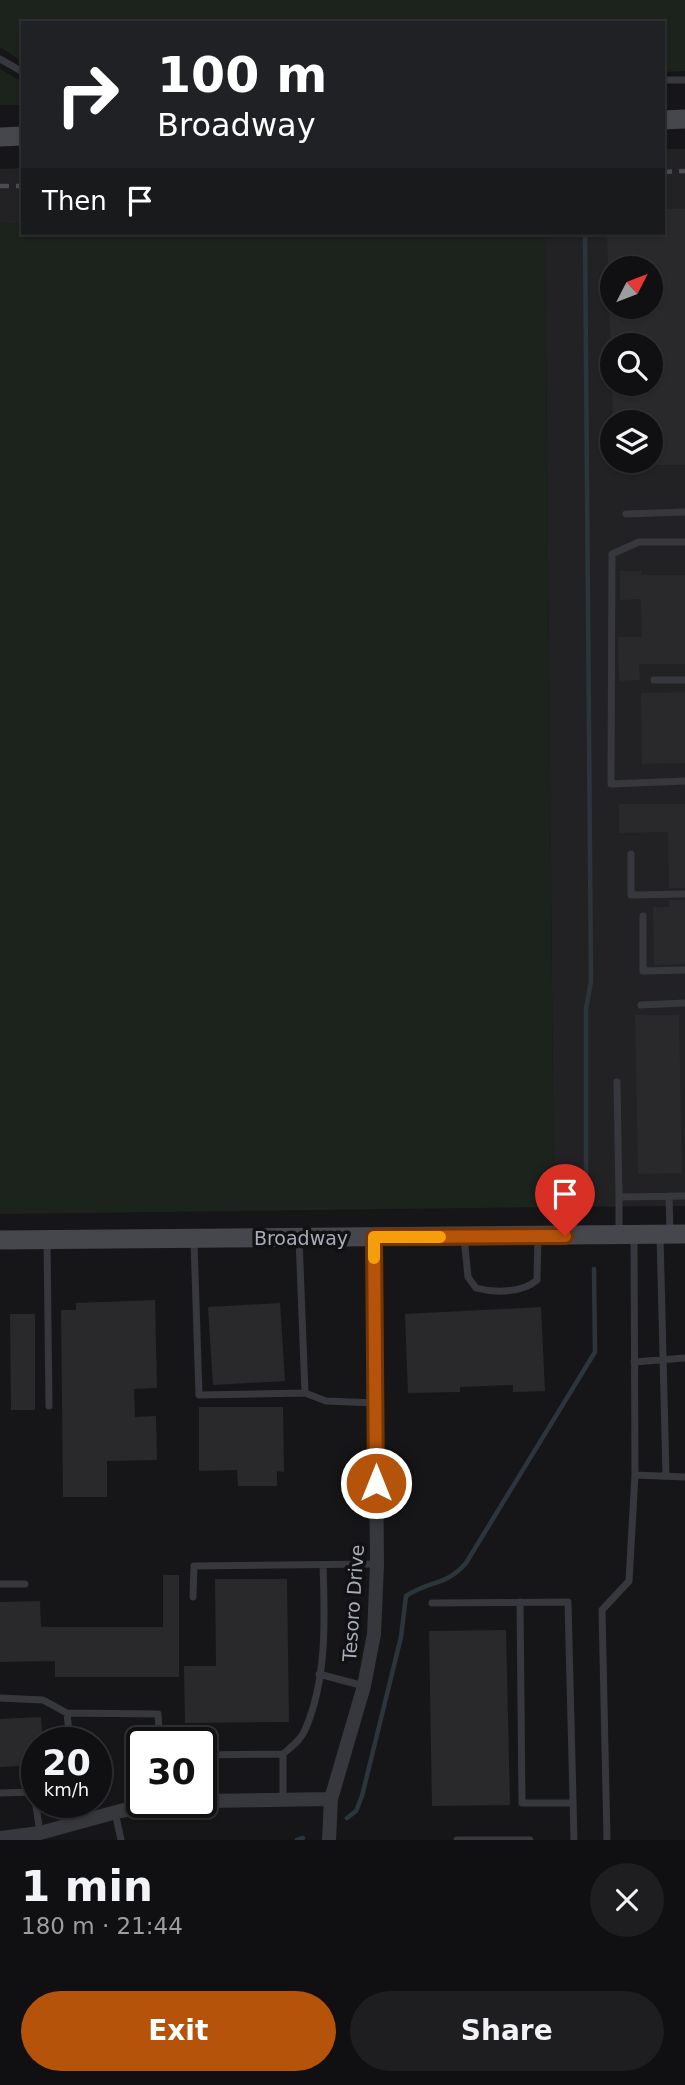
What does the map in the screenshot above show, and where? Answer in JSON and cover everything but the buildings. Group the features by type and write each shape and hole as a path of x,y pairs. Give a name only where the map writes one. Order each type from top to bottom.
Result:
{"main road":[{"path":"665,120 685,119"},
{"path":"0,137 21,136"},
{"name":"Broadway","path":"0,1240 672,1235"}],"street":[{"name":"Tesoro Drive","path":"329,1840 331,1799 364,1686 374,1634 377,1564 374,1237"},
{"path":"217,1801 331,1799"},
{"path":"0,1838 40,1833 126,1810"}],"lane":[{"path":"0,58 21,71"},
{"path":"665,80 685,79"},
{"path":"626,514 685,512"},
{"path":"685,542 639,542 612,554 609,704 611,784 685,781"},
{"path":"654,680 685,680"},
{"path":"631,854 631,895 685,894"},
{"path":"643,916 643,971 685,970"},
{"path":"641,1005 685,1003"},
{"path":"607,1840 602,1610 629,1581 635,1475 634,1362 627,1235 619,1197 617,1082"},
{"path":"666,1476 663,1360 672,1235 669,1196"},
{"path":"619,1197 685,1196"},
{"path":"464,1236 468,1277 476,1288 490,1292 530,1287 537,1280 538,1236"},
{"path":"194,1238 199,1395 305,1393 326,1401 376,1402"},
{"path":"299,1238 305,1393"},
{"path":"47,1240 49,1406"},
{"path":"634,1362 685,1358"},
{"path":"635,1475 685,1477"},
{"path":"193,1597 194,1566 377,1564"},
{"path":"283,1799 284,1754 305,1732 319,1674 325,1618 323,1565"},
{"path":"0,1584 25,1584"},
{"path":"520,1602 522,1803 572,1803"},
{"path":"432,1603 568,1602 575,1840"},
{"path":"319,1674 364,1686"},
{"path":"0,1698 43,1700 67,1713 158,1714 159,1727"},
{"path":"67,1713 68,1727"},
{"path":"217,1755 284,1754"},
{"path":"0,1793 34,1792 40,1833"},
{"path":"115,1812 121,1840"},
{"path":"78,1818 79,1824"},
{"path":"457,1840 530,1840"}],"shaded area":[{"path":"0,0 685,0 685,71 665,72 665,21 21,21 21,61 0,47"},
{"path":"0,69 21,81 21,105 0,105"},
{"path":"665,149 685,149 685,1206 554,1207 545,235 665,235"},
{"path":"21,168 21,223 0,224 0,169"},
{"path":"21,223 21,235 545,235 554,1207 0,1214 0,224"}],"waterway":[{"path":"585,235 591,981 586,1009 586,1201"},
{"path":"347,1818 356,1811 362,1796 401,1637 406,1596 452,1576 466,1563 595,1352 594,1269"},
{"path":"297,1840 303,1838"}],"railway":[{"path":"665,172 685,171"},
{"path":"0,186 21,186"}],"slow traffic":[{"path":"374,1258 374,1237 440,1237"}],"route":[{"path":"376,1483 374,1237 565,1236"}]}
